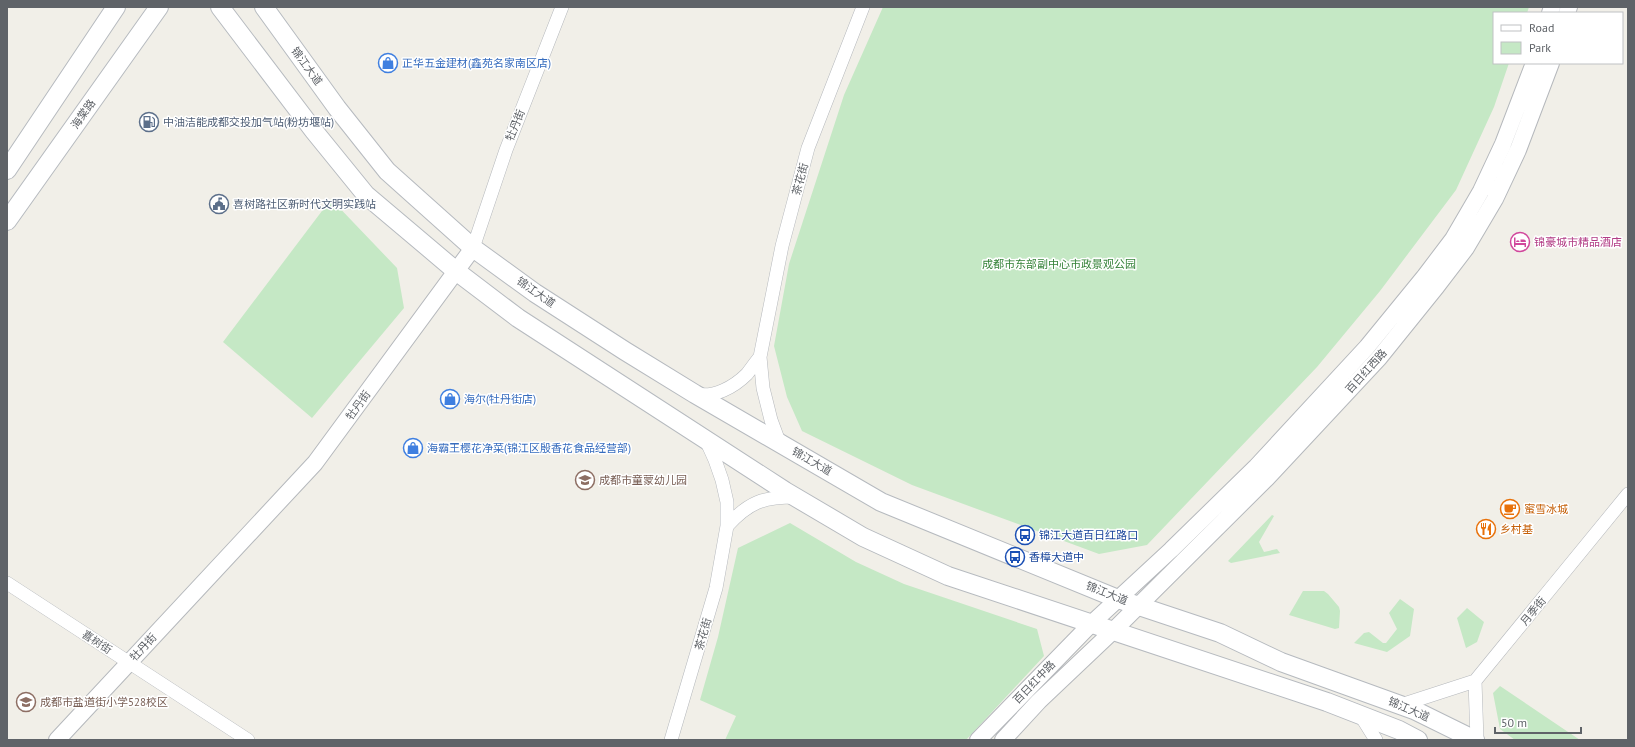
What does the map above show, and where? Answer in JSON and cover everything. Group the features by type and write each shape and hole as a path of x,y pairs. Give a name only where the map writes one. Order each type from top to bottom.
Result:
{"main road":[{"path":"7,170 116,7"},
{"name":"海棠路","path":"7,221 159,7"},
{"path":"220,7 314,131 366,195 456,271 518,318 795,497 863,537 948,576 1327,702 1399,730 1418,740"},
{"name":"锦江大道","path":"264,7 337,108 387,171 473,248 535,293 695,394 881,502 1118,599 1220,633 1281,662 1401,705 1476,740"}],"street":[{"name":"牡丹街","path":"57,740 315,464 473,248 506,150 562,7"},
{"name":"茶花街","path":"792,450 778,439 771,420 763,388 760,357 782,246 808,148 863,7"},
{"name":"百日红西路","path":"1091,624 1256,467 1367,347 1425,276 1453,239 1481,191 1503,144 1534,64"},
{"name":"百日红西路","path":"1114,630 1267,478 1379,358 1441,281 1466,248 1495,199 1518,150 1551,64"},
{"name":"茶花街","path":"695,394 702,396 715,394 731,386 746,375 760,357"},
{"name":"茶花街","path":"671,740 716,588 727,526 727,502 722,480 706,440"},
{"name":"月季街","path":"1475,681 1628,494"},
{"path":"727,526 739,512 754,503 774,497 795,497"},
{"name":"喜树街","path":"7,583 248,740"},
{"name":"百日红中路","path":"978,740 1091,624"},
{"name":"百日红中路","path":"1003,740 1049,691 1114,630"},
{"path":"1401,705 1475,681 1476,740"},
{"path":"1361,716 1376,740"}],"green space":[{"name":"成都市东部副中心市政景观公园","path":"883,7 1529,7 1527,12 1493,12 1493,64 1509,64 1494,107 1456,190 1380,291 1317,367 1147,545 1099,554 912,485 802,431 787,397 774,346 789,264 844,95"},
{"path":"331,199 397,268 404,308 312,418 223,342"},
{"path":"1272,515 1274,516 1259,542 1264,552 1277,549 1280,553 1231,563 1228,561"},
{"path":"790,523 856,562 904,584 1037,629 1044,656 966,740 725,740 736,716 700,700 718,637 738,548"},
{"path":"1303,591 1324,591 1328,594 1339,607 1339,628 1335,629 1289,615"},
{"path":"1400,599 1414,609 1410,636 1387,652 1354,643 1364,633 1369,632 1383,643 1386,643 1397,629 1389,613"},
{"path":"1467,608 1484,622 1477,642 1466,648 1457,618"},
{"path":"1500,686 1580,740 1515,740 1500,729 1493,693"}],"place":[{"name":"正华五金建材(鑫苑名家南区店)","path":"388,63"},
{"name":"中油洁能成都交投加气站(粉坊堰站)","path":"149,122"},
{"name":"喜树路社区新时代文明实践站","path":"219,204"},
{"name":"锦豪城市精品酒店","path":"1520,242"},
{"name":"海尔(牡丹街店)","path":"450,399"},
{"name":"海霸王樱花净菜(锦江区殷香花食品经营部)","path":"413,448"},
{"name":"成都市童蒙幼儿园","path":"585,480"},
{"name":"蜜雪冰城","path":"1510,509"},
{"name":"乡村基","path":"1486,529"},
{"name":"锦江大道百日红路口","path":"1025,535"},
{"name":"香樟大道中","path":"1015,557"},
{"name":"成都市盐道街小学528校区","path":"26,702"}]}
